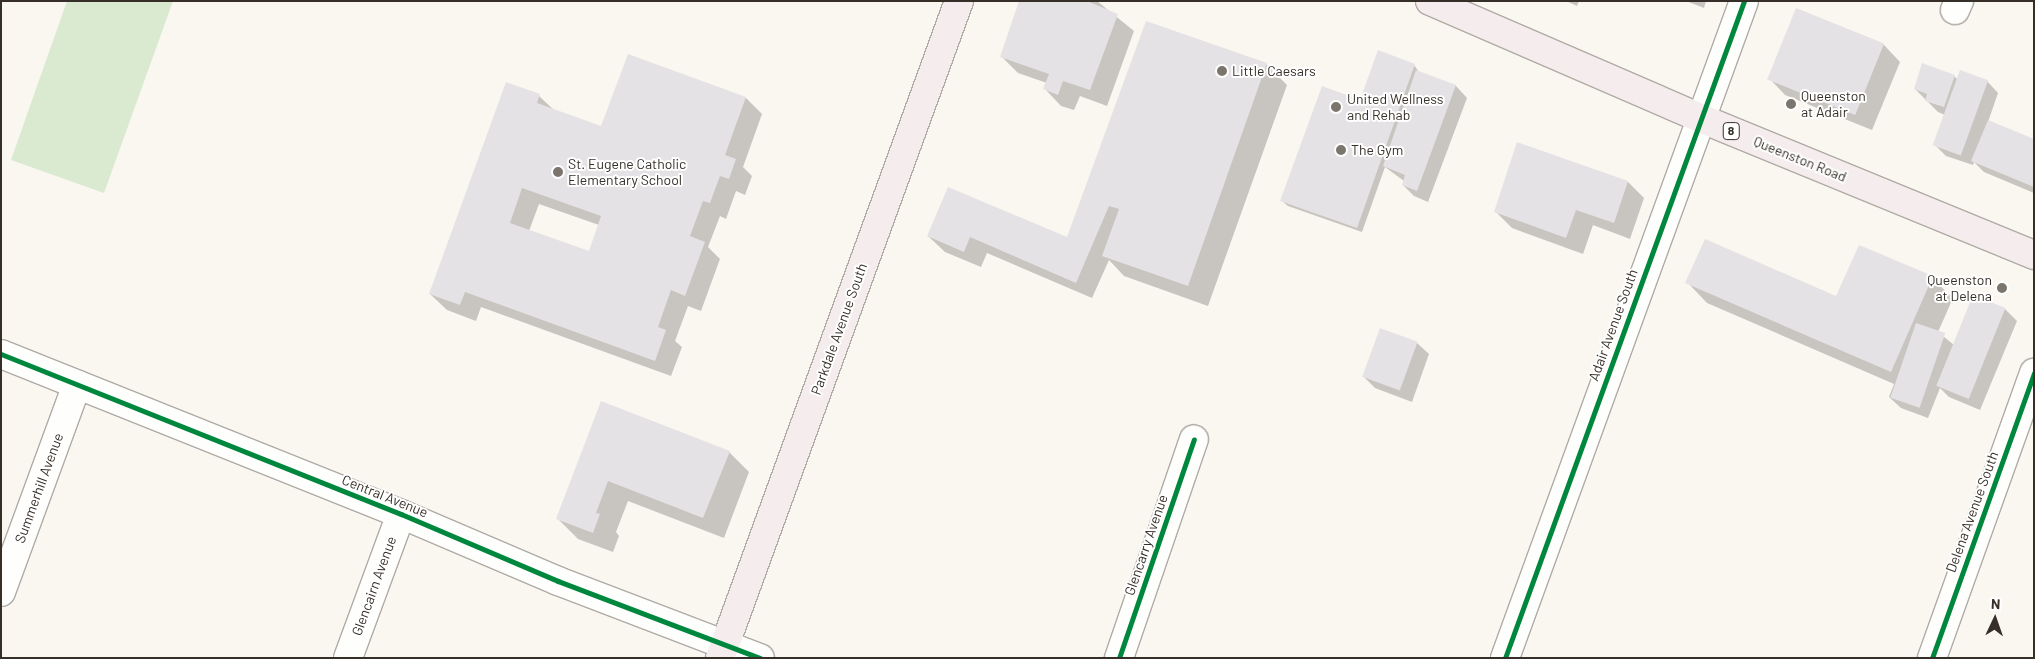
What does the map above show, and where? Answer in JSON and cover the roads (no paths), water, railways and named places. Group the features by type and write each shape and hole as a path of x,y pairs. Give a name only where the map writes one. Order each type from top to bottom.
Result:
{"main road":[{"name":"Parkdale Avenue South","path":"722,651 958,1"},
{"name":"Queenston Road","path":"1430,1 1700,118 2034,255"}],"street":[{"name":"Adair Avenue South","path":"1505,658 1744,1"},
{"name":"Central Avenue","path":"1,354 401,514 722,651 760,658"},
{"name":"Delena Avenue South","path":"1932,658 2034,373"},
{"name":"Summerhill Avenue","path":"1,592 77,384"},
{"name":"Glencarry Avenue","path":"1119,658 1194,439"},
{"name":"Glencairn Avenue","path":"348,658 401,514"}],"place":[{"name":"Little Caesars","path":"1222,71"},
{"name":"Queenston at Adair","path":"1791,104"},
{"name":"United Wellness and Rehab","path":"1336,107"},
{"name":"The Gym","path":"1341,150"},
{"name":"St. Eugene Catholic Elementary School","path":"558,172"},
{"name":"Queenston at Delena","path":"2002,288"}]}
